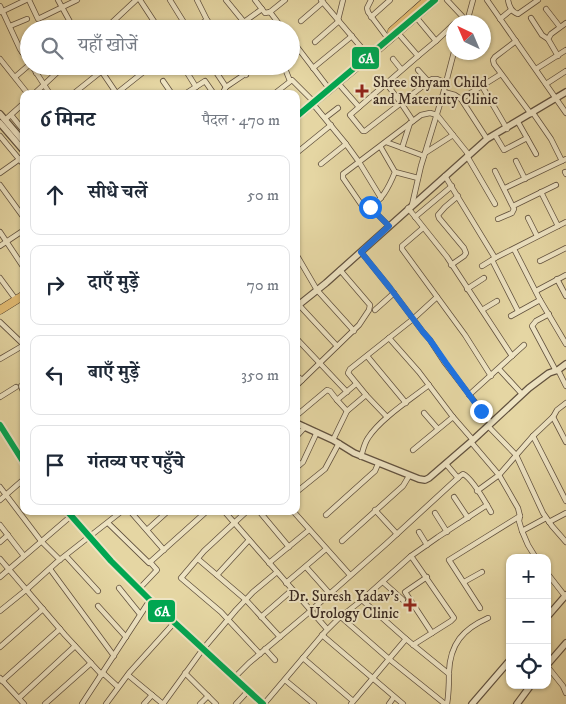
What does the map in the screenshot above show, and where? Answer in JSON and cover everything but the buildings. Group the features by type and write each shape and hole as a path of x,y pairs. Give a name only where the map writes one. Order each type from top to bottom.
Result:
{"main road":[{"path":"300,113 327,86 427,0"},
{"path":"300,108 338,83 435,0"},
{"path":"0,305 20,299"},
{"path":"0,310 20,299"}],"street":[{"path":"20,48 1,10 27,0 38,19 77,0"},
{"path":"58,0 69,20"},
{"path":"115,20 138,0 152,20"},
{"path":"170,0 182,20"},
{"path":"197,0 208,20"},
{"path":"226,0 242,20"},
{"path":"255,0 265,13 270,12 285,0"},
{"path":"315,42 339,20 343,0"},
{"path":"371,0 367,8 368,12 386,36"},
{"path":"371,17 390,0"},
{"path":"447,0 461,15"},
{"path":"469,15 473,0"},
{"path":"487,0 566,113"},
{"path":"508,0 511,10 518,14 537,0"},
{"path":"301,21 322,1 366,54"},
{"path":"247,20 262,9"},
{"path":"546,9 560,27"},
{"path":"500,19 511,10"},
{"path":"270,12 276,20"},
{"path":"416,17 436,40"},
{"path":"531,18 542,36 548,39 558,56"},
{"path":"10,26 20,22"},
{"path":"548,39 551,34 566,23"},
{"path":"446,31 350,116 364,131 432,79 435,78 446,84"},
{"path":"398,33 418,56"},
{"path":"313,68 352,36"},
{"path":"505,188 564,160 532,113 494,64 493,60 495,57 516,41"},
{"path":"536,69 566,50"},
{"path":"300,51 327,86"},
{"path":"0,58 25,90"},
{"path":"393,59 402,69"},
{"path":"452,60 410,207 415,217 451,264 512,356"},
{"path":"418,70 428,82"},
{"path":"546,84 566,71"},
{"path":"15,77 20,73"},
{"path":"461,100 501,74"},
{"path":"37,75 47,90"},
{"path":"38,90 55,75"},
{"path":"78,90 98,75"},
{"path":"104,75 114,90"},
{"path":"122,90 140,75"},
{"path":"189,75 196,87"},
{"path":"218,75 226,87"},
{"path":"224,90 246,75"},
{"path":"288,75 290,81"},
{"path":"163,81 169,90"},
{"path":"191,90 205,81 211,90"},
{"path":"279,90 290,81"},
{"path":"290,81 294,81 312,101 346,144 381,198"},
{"path":"338,83 359,107"},
{"path":"386,84 401,103 411,122 402,148"},
{"path":"482,86 507,129"},
{"path":"444,92 455,95 461,100 487,139"},
{"path":"300,304 487,139 507,129 566,92"},
{"path":"3,122 20,106"},
{"path":"325,118 338,108"},
{"path":"0,114 3,122 20,145"},
{"path":"10,115 20,126"},
{"path":"395,172 389,188 381,198 366,209 363,209 343,178 345,172 421,115 437,115 468,156 496,204"},
{"path":"3,122 20,138"},
{"path":"518,122 536,154"},
{"path":"300,150 331,125"},
{"path":"386,142 424,154 453,135"},
{"path":"495,135 504,150 527,138"},
{"path":"0,136 20,157"},
{"path":"322,164 346,144"},
{"path":"380,146 395,172 418,178"},
{"path":"0,173 20,159"},
{"path":"516,161 525,179"},
{"path":"495,171 514,209 512,213 498,219"},
{"path":"445,176 493,260 518,311"},
{"path":"0,185 20,212"},
{"path":"513,206 556,185"},
{"path":"415,217 452,186"},
{"path":"541,192 558,226"},
{"path":"451,264 464,256 466,252 438,215 445,206 458,196"},
{"path":"370,207 389,226"},
{"path":"528,218 537,236"},
{"path":"482,266 566,222"},
{"path":"423,228 402,246 402,249 492,376"},
{"path":"0,232 20,262"},
{"path":"0,246 20,233"},
{"path":"514,248 540,300 566,344"},
{"path":"540,261 566,248"},
{"path":"361,252 430,340 489,425 516,456 547,520 566,542"},
{"path":"300,261 317,290 354,331"},
{"path":"302,380 354,331 369,310 370,305 340,270"},
{"path":"536,291 566,274"},
{"path":"0,278 20,299"},
{"path":"467,289 484,278"},
{"path":"558,279 566,296"},
{"path":"376,310 394,293"},
{"path":"387,417 366,396 348,373 350,369 413,319 437,297"},
{"path":"511,316 540,300"},
{"path":"482,310 497,301"},
{"path":"300,308 338,346"},
{"path":"549,314 536,321 532,326 566,386"},
{"path":"0,322 20,341"},
{"path":"390,338 499,474 518,508 522,531 534,554"},
{"path":"300,342 347,392"},
{"path":"469,395 524,345"},
{"path":"0,358 20,347"},
{"path":"367,356 406,403"},
{"path":"300,425 336,441 354,454 409,476 425,480 472,441 522,394 544,376 566,364"},
{"path":"499,369 522,394"},
{"path":"337,400 356,384"},
{"path":"361,456 364,444 369,436 387,417 429,385"},
{"path":"0,397 16,388"},
{"path":"300,412 325,390 330,391 347,411"},
{"path":"300,489 325,469 347,411 366,396"},
{"path":"477,491 499,474 557,410 566,403"},
{"path":"424,413 438,429"},
{"path":"552,416 566,442"},
{"path":"413,450 452,417"},
{"path":"0,425 20,457"},
{"path":"300,433 305,427"},
{"path":"300,465 317,432"},
{"path":"533,436 566,501"},
{"path":"326,515 374,471 378,464"},
{"path":"446,464 458,478"},
{"path":"234,677 330,594 463,474 467,476 490,512"},
{"path":"342,541 403,486 409,476"},
{"path":"0,500 20,482"},
{"path":"559,487 566,484"},
{"path":"0,487 20,513"},
{"path":"454,497 468,518"},
{"path":"73,515 111,561 150,600 264,704 322,635 340,617 411,556 487,505"},
{"path":"375,510 397,534"},
{"path":"435,513 447,532"},
{"path":"522,531 566,513"},
{"path":"22,515 41,541 60,560"},
{"path":"0,577 69,515"},
{"path":"0,611 117,515"},
{"path":"134,515 164,550"},
{"path":"147,530 164,515"},
{"path":"150,562 203,515"},
{"path":"228,515 327,630"},
{"path":"242,515 181,578 221,612 260,654"},
{"path":"262,515 289,546"},
{"path":"296,515 350,575"},
{"path":"480,608 449,560 520,516"},
{"path":"108,523 157,570 139,589"},
{"path":"0,525 24,556"},
{"path":"269,563 309,530"},
{"path":"419,532 427,545"},
{"path":"0,542 8,535"},
{"path":"217,575 249,540"},
{"path":"286,583 326,549"},
{"path":"66,556 98,591"},
{"path":"411,556 454,618 413,645"},
{"path":"0,559 75,646 118,687"},
{"path":"198,559 246,600 280,637"},
{"path":"306,567 330,594"},
{"path":"50,569 114,656"},
{"path":"128,675 163,704 203,649 228,620 253,592 277,572"},
{"path":"464,582 482,572"},
{"path":"427,578 405,592 432,633"},
{"path":"551,578 565,596 551,612"},
{"path":"383,582 403,600"},
{"path":"119,588 140,614"},
{"path":"261,617 292,590"},
{"path":"82,704 150,600"},
{"path":"362,600 449,674"},
{"path":"98,606 126,637"},
{"path":"0,647 43,609"},
{"path":"340,617 446,704 449,694 449,674 453,651 459,638 467,630 488,618"},
{"path":"106,704 118,687 174,622"},
{"path":"24,704 1,680 60,629"},
{"path":"322,635 403,704"},
{"path":"0,638 5,644"},
{"path":"303,658 352,703 406,639"},
{"path":"18,698 75,646"},
{"path":"551,662 565,646"},
{"path":"265,649 275,660"},
{"path":"45,704 91,663"},
{"path":"472,704 506,665"},
{"path":"551,671 566,693"},
{"path":"185,674 216,704"},
{"path":"285,680 314,704"},
{"path":"517,704 528,689"},
{"path":"236,704 248,691"},
{"path":"144,704 152,695"},
{"path":"200,704 208,696"},
{"path":"389,704 394,697"}],"transit line":[{"name":"6A","path":"300,114 435,0"},
{"name":"6A","path":"0,425 20,457"},
{"name":"6A","path":"71,515 111,561 150,600 263,704"}],"place":[{"name":"Shree Shyam Child and Maternity Clinic","path":"362,91"},
{"name":"Dr. Suresh Yadav's Urology Clinic","path":"410,605"}],"route":[{"path":"370,207 389,226 361,252 430,340 481,411"}]}
